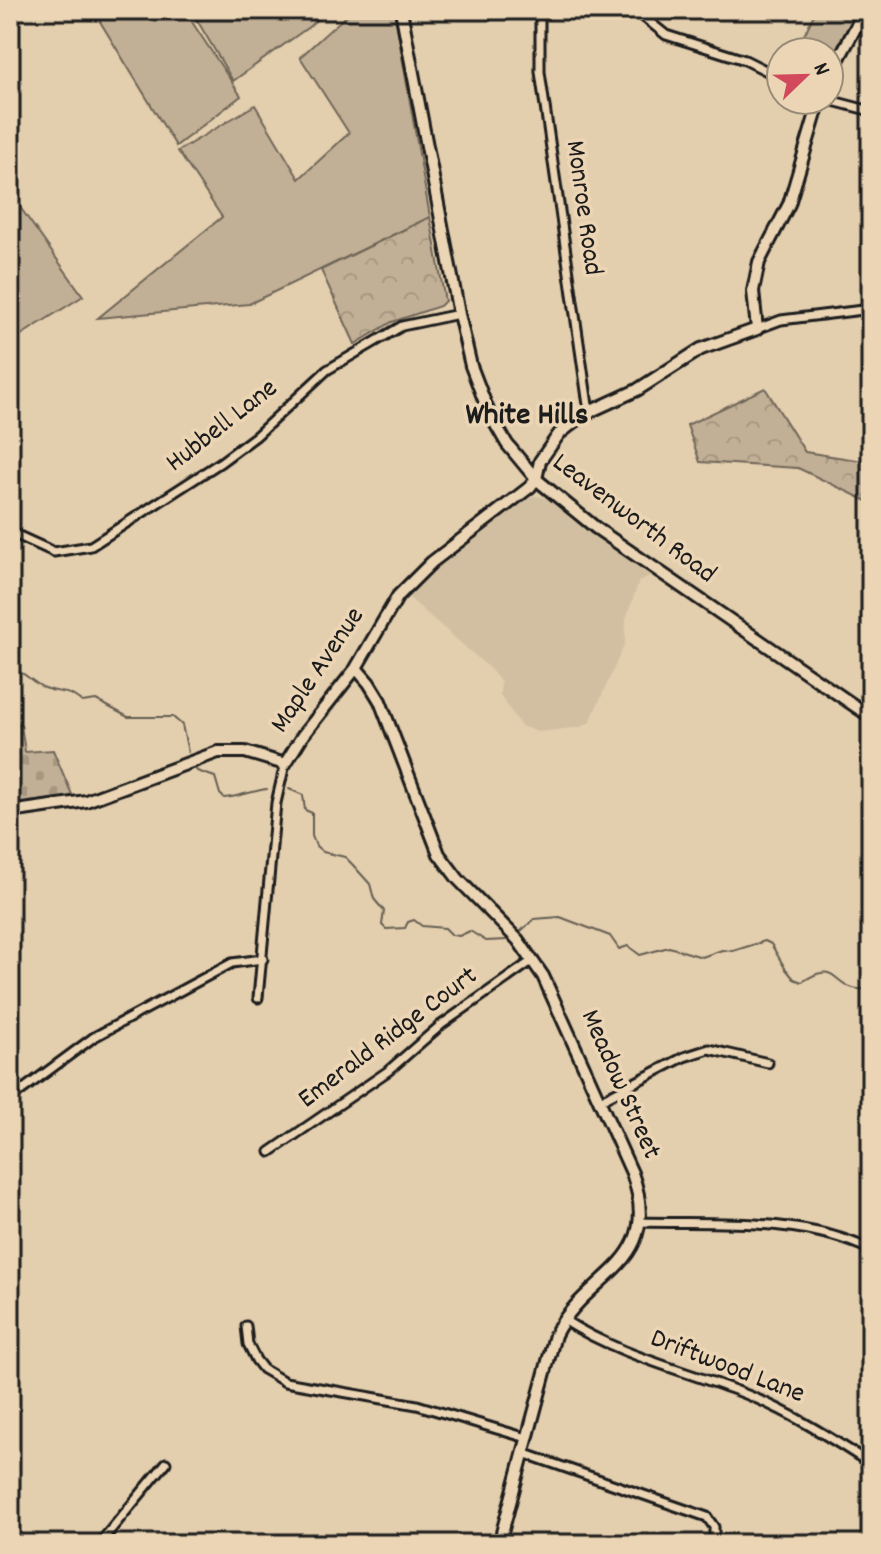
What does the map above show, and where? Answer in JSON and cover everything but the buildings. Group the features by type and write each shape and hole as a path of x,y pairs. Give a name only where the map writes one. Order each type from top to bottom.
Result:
{"street":[{"name":"Leavenworth Road","path":"401,10 459,314 475,377 489,413 507,444 536,479 596,528 871,717"},
{"name":"Monroe Road","path":"540,10 540,72 589,412"},
{"path":"635,10 666,35 745,60 765,70"},
{"path":"845,47 865,10"},
{"path":"845,104 871,111"},
{"path":"757,329 753,291 759,262 789,204 815,116"},
{"path":"536,479 540,461 559,434 589,412 637,390 701,349 781,320 871,309"},
{"name":"Hubbell Lane","path":"10,532 54,552 91,546 256,436 327,370 402,326 459,314"},
{"name":"Maple Avenue","path":"10,812 86,801 218,752 245,752 285,764 303,735 356,668 384,618 415,578 536,479"},
{"name":"Meadow Street","path":"356,668 380,701 439,854 458,879 500,919 533,960 554,997 636,1183 640,1222"},
{"path":"258,998 276,803 285,764"},
{"path":"10,1099 94,1037 232,963 263,959"},
{"name":"Emerald Ridge Court","path":"270,1152 388,1071 441,1025 533,960"},
{"path":"601,1100 684,1057 709,1049 768,1063"},
{"path":"499,1544 551,1345 564,1320 577,1304 616,1270 633,1243 640,1222 801,1229 833,1235 871,1250"},
{"name":"Driftwood Lane","path":"564,1320 598,1341 738,1391 780,1410 871,1464"},
{"path":"246,1326 248,1344 256,1360 263,1369 285,1382 417,1405 527,1438"},
{"path":"523,1453 707,1517 714,1527 714,1544"},
{"path":"99,1544 166,1463"}],"shaded area":[{"path":"534,496 548,498 650,576 639,581 626,619 625,643 590,722 581,727 538,732 521,726 500,695 501,682 488,667 406,595 510,506"}],"green space":[{"path":"93,10 184,10 241,96 176,146"},
{"path":"191,10 326,10 310,26 233,81"},
{"path":"355,10 394,10 430,217 249,304 98,318 222,217 178,151 255,105 299,179 349,133 300,57"},
{"path":"816,10 841,10 855,16 844,36 804,36"},
{"path":"10,193 83,296 10,342"},
{"path":"430,217 445,301 440,306 392,322 355,344 321,270"},
{"path":"765,388 805,452 871,462 871,503 798,468 700,462 687,425"},
{"path":"10,722 21,725 25,752 53,750 73,797 10,804"}],"waterway":[{"path":"10,670 82,702 96,700 128,717 173,717 182,725 188,752"},
{"path":"195,767 197,771 215,777 224,798 267,789"},
{"path":"289,789 303,795 305,810 312,813 312,836 316,846 323,852 345,857 370,884 374,899 384,911 382,925 386,929 405,928 408,922 414,920 422,926 445,928 452,935 459,936 470,931 486,941 507,940"},
{"path":"521,931 534,919 560,917 610,936 619,949 628,946 640,955 669,947 702,957 765,941 771,944 794,979 802,982 816,974 827,973 853,988 871,988"}],"district":[{"name":"White Hills","path":"527,417"}]}
